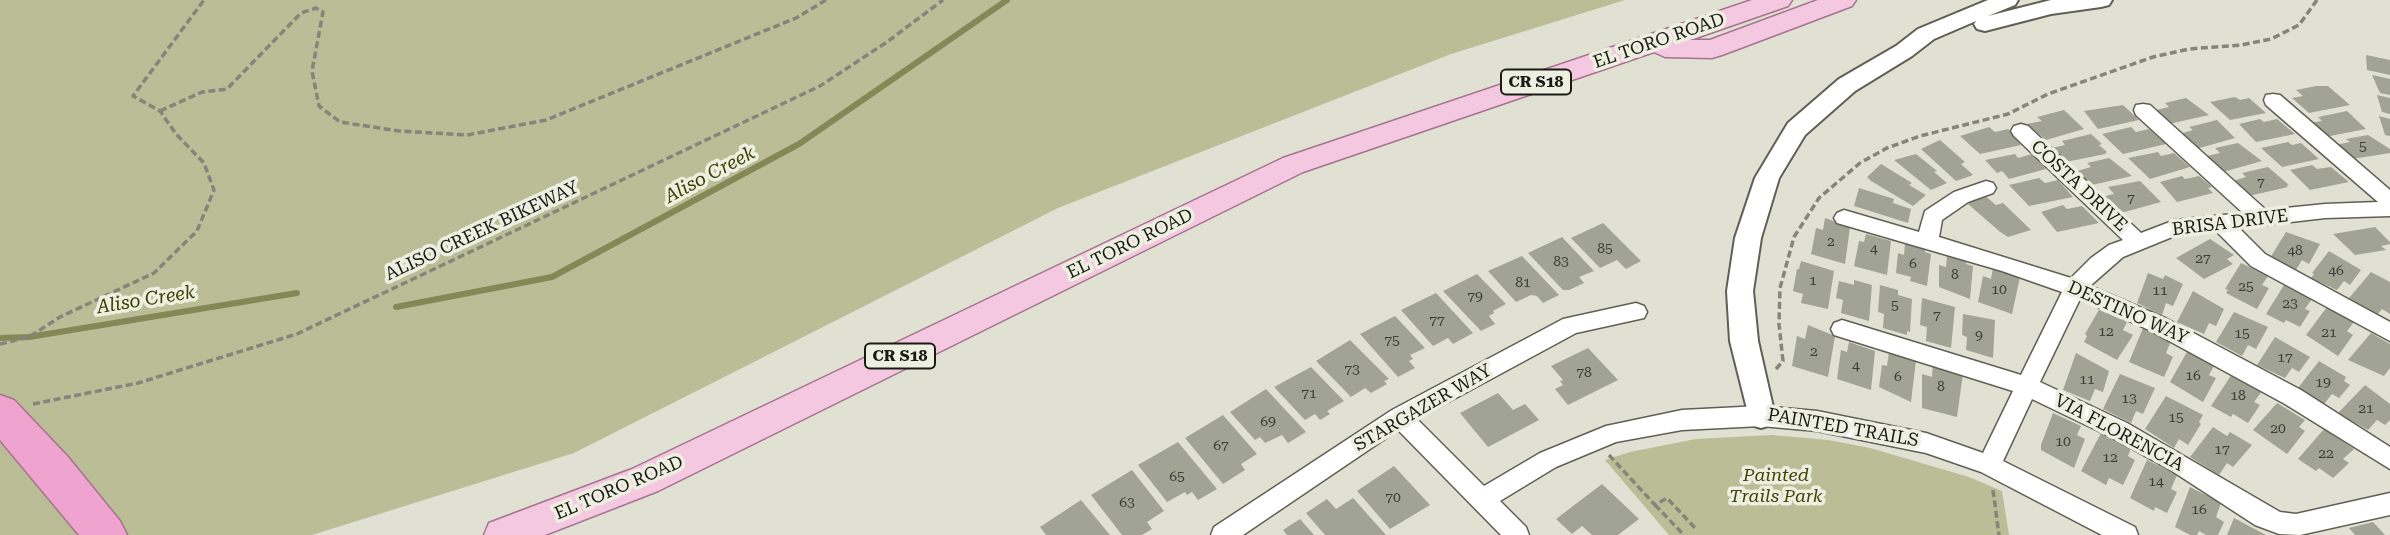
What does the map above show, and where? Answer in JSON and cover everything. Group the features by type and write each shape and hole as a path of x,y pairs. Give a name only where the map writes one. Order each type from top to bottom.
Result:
{"highway":[{"path":"13,409 53,470 106,535"}],"main road":[{"name":"EL TORO ROAD","path":"502,535 645,480 1293,165 1779,0"},
{"path":"1646,46 1712,49 1801,18 1843,0"}],"street":[{"name":"PAINTED TRAILS","path":"2007,0 1926,34 1904,51 1847,85 1796,129 1767,178 1748,238 1740,291 1751,376 1760,416 1867,429 1926,443 1991,466 2126,535"},
{"name":"PAINTED TRAILS","path":"1904,51 1943,42 1997,20 2101,0"},
{"path":"2273,100 2390,201"},
{"path":"2143,110 2262,218"},
{"name":"COSTA DRIVE","path":"2021,131 2137,241"},
{"path":"1928,241 1932,216 1961,197 1986,188"},
{"name":"BRISA DRIVE","path":"1991,466 2075,288 2098,264 2116,251 2175,228 2325,211 2390,209"},
{"name":"DESTINO WAY","path":"1844,218 1928,241 2075,288 2157,324 2225,358 2293,397 2390,459"},
{"path":"2220,222 2258,260 2390,332"},
{"name":"STARGAZER WAY","path":"1223,535 1400,417 1571,325 1636,312"},
{"name":"VIA FLORENCIA","path":"1842,329 2028,387 2119,430 2180,464 2264,517 2279,523 2296,526 2390,504"},
{"path":"1483,499 1548,460 1615,433 1682,419 1760,416"},
{"path":"1400,417 1517,535"}],"path":[{"path":"0,344 29,337 60,317 154,273 197,231 214,190 204,163 176,134 160,111 133,96 204,0"},
{"path":"160,111 202,92 227,89 301,13 316,8 323,12 312,71 319,106 340,122 400,131 467,135 546,120 796,18 826,0"},
{"name":"ALISO CREEK BIKEWAY","path":"13,409 138,383 297,334 820,86 887,42 943,0"},
{"path":"1751,376 1769,373 1783,361 1779,324 1780,288 1794,237 1819,198 1860,163 1886,148 1931,133 2008,114 2048,94 2153,57 2189,48 2241,45 2271,39 2299,25 2317,0"},
{"path":"1596,441 1684,535"},
{"path":"1991,466 1999,535"},
{"path":"1655,505 1667,498 1696,528"}],"green space":[{"path":"0,0 1625,0 1451,54 1058,208 574,453 312,535 0,535"},
{"name":"Painted Trails Park","path":"1772,435 1828,440 1870,448 1969,477 2002,491 2009,535 1669,535 1605,460 1630,452 1696,439"}],"building":[{"path":"2366,55 2390,60 2390,75 2367,70"},
{"path":"2372,75 2390,79 2390,95 2380,93"},
{"path":"2328,86 2350,105 2309,113 2292,98 2303,96 2296,90"},
{"path":"2377,95 2390,98 2390,114 2382,112"},
{"path":"2235,97 2240,100 2249,98 2266,113 2230,120 2210,102"},
{"path":"2186,98 2209,115 2169,124 2156,110 2169,107 2165,103"},
{"path":"2123,105 2139,120 2098,129 2084,111"},
{"path":"2064,110 2084,129 2046,140 2027,124 2042,121 2037,117"},
{"path":"2347,111 2366,129 2325,137 2309,123 2322,121 2318,117"},
{"path":"2379,116 2390,119 2390,136 2385,135"},
{"path":"2260,119 2264,122 2277,119 2295,134 2256,142 2239,124"},
{"path":"2217,120 2235,138 2196,149 2180,134 2193,130 2189,127"},
{"path":"1989,127 1995,132 2008,129 2021,145 1980,154 1960,136"},
{"path":"2131,127 2136,132 2149,129 2166,144 2123,154 2102,134"},
{"path":"2091,134 2102,144 2099,145 2107,152 2105,154 2066,162 2052,148 2065,145 2062,141"},
{"path":"2368,135 2390,149 2390,153 2352,159 2335,145 2350,142 2346,139"},
{"path":"1940,140 1965,162 1961,164 1973,175 1956,181 1921,149"},
{"path":"2288,142 2292,145 2301,143 2319,159 2282,167 2261,148"},
{"path":"2238,143 2262,161 2223,172 2207,156 2220,153 2215,148"},
{"path":"2158,152 2161,156 2174,153 2190,167 2150,179 2128,158"},
{"path":"1916,154 1947,183 1931,190 1894,160"},
{"path":"2015,154 2018,158 2032,154 2046,169 2009,179 2002,171 1997,173 1985,160"},
{"path":"2109,158 2132,176 2092,185 2077,171 2091,167 2087,163"},
{"path":"1881,164 1926,195 1913,206 1871,181 1867,177"},
{"path":"2312,165 2317,169 2331,167 2349,182 2310,190 2290,170"},
{"path":"2268,167 2289,185 2286,186 2288,187 2249,196 2233,181 2246,177 2242,173"},
{"path":"2182,176 2185,179 2199,176 2212,187 2208,188 2213,193 2177,202 2160,182"},
{"path":"2039,178 2045,183 2058,180 2073,197 2029,206 2009,185"},
{"path":"2140,181 2161,202 2121,213 2101,197 2114,194 2108,187"},
{"path":"1859,188 1894,199 1893,203 1911,209 1908,223 1854,206"},
{"path":"1984,195 1996,205 2003,203 2031,230 2008,237 1999,231 1968,204"},
{"path":"2063,205 2067,209 2082,206 2099,223 2057,232 2041,212"},
{"path":"1825,218 1850,227 1845,264 1811,254 1816,228 1823,230"},
{"path":"1603,223 1641,261 1626,269 1617,260 1600,268 1571,238"},
{"path":"2375,227 2390,242 2381,246 2386,250 2355,255 2333,234"},
{"path":"2286,232 2320,244 2309,264 2302,260 2296,270 2270,258"},
{"path":"1866,234 1891,241 1887,275 1854,266 1859,241 1864,242"},
{"path":"1562,237 1594,271 1579,277 1584,283 1569,290 1563,290 1528,253"},
{"path":"2210,239 2234,255 2227,259 2233,264 2204,279 2176,258"},
{"path":"1905,243 1925,248 1925,252 1931,254 1927,286 1910,281 1911,277 1896,273 1898,253 1904,255"},
{"path":"2329,251 2361,270 2350,285 2344,281 2337,290 2311,278"},
{"path":"1947,255 1967,260 1966,264 1973,266 1970,299 1939,287 1939,265 1946,267"},
{"path":"1522,256 1559,295 1543,303 1537,296 1531,295 1516,302 1488,271"},
{"path":"1801,261 1834,271 1828,309 1801,303 1803,294 1793,291"},
{"path":"2241,263 2268,276 2262,285 2269,288 2257,309 2226,293 2228,290 2225,289"},
{"path":"1993,267 2020,277 2012,314 1978,302 1983,276 1991,279"},
{"path":"2371,272 2390,282 2390,314 2382,309 2378,314 2349,298"},
{"path":"2148,273 2163,279 2165,275 2183,284 2173,306 2166,303 2162,315 2137,303"},
{"path":"1477,274 1506,304 1489,316 1495,324 1481,331 1443,291"},
{"path":"1854,280 1872,285 1869,321 1841,313 1843,300 1836,298 1839,281 1854,285"},
{"path":"1880,285 1898,290 1898,295 1912,299 1910,332 1907,331 1907,335 1883,328 1884,314 1878,312"},
{"path":"2284,285 2312,299 2305,309 2310,311 2300,327 2266,314"},
{"path":"2193,291 2224,309 2216,326 2209,323 2204,334 2177,322"},
{"path":"1436,293 1473,333 1453,344 1448,338 1433,346 1401,310"},
{"path":"1922,298 1955,307 1951,348 1926,341 1927,327 1920,325"},
{"path":"2327,307 2354,322 2347,331 2353,335 2338,356 2306,335"},
{"path":"2100,308 2128,320 2123,330 2133,335 2117,360 2084,342 2087,336 2085,334"},
{"path":"2234,312 2268,327 2256,349 2248,345 2242,356 2216,342"},
{"path":"1963,314 1995,320 1993,358 1966,350 1967,337 1962,335"},
{"path":"1395,316 1425,348 1410,355 1413,359 1409,361 1415,368 1398,377 1360,334"},
{"path":"1808,325 1835,336 1828,377 1792,366 1797,336 1805,339"},
{"path":"2143,328 2171,341 2166,353 2173,357 2164,377 2129,362"},
{"path":"2371,333 2390,344 2390,368 2384,376 2348,360"},
{"path":"2275,337 2310,357 2299,372 2292,368 2285,378 2257,365"},
{"path":"1350,340 1389,379 1384,381 1387,384 1371,393 1365,388 1351,397 1316,361"},
{"path":"1849,342 1875,351 1871,390 1837,379 1841,350 1847,352"},
{"path":"1588,348 1618,380 1568,405 1555,389 1563,385 1560,381 1563,380 1551,366"},
{"path":"2188,350 2215,364 2209,375 2216,378 2203,402 2170,382"},
{"path":"1889,352 1916,360 1911,402 1879,387 1882,365 1887,366"},
{"path":"2076,353 2109,371 2103,392 2095,389 2090,401 2063,390"},
{"path":"2319,361 2346,377 2344,381 2350,385 2339,398 2332,394 2324,404 2298,388"},
{"path":"1933,364 1963,373 1957,417 1922,408 1922,374 1932,377"},
{"path":"1311,367 1344,401 1327,411 1330,414 1320,420 1315,414 1305,420 1274,387"},
{"path":"2120,374 2155,388 2143,414 2136,411 2131,423 2103,409"},
{"path":"2232,374 2262,391 2254,402 2260,405 2248,423 2211,406"},
{"path":"2365,385 2390,404 2390,420 2385,425 2377,420 2368,430 2338,413"},
{"path":"1266,389 1306,432 1288,443 1282,435 1265,443 1260,437 1255,440 1230,412"},
{"path":"1498,393 1513,410 1525,404 1539,420 1488,447 1460,413"},
{"path":"2166,396 2203,415 2199,422 2201,424 2188,445 2179,439 2174,448 2145,429"},
{"path":"2277,403 2305,420 2299,427 2305,431 2287,454 2253,430"},
{"path":"2053,413 2081,426 2077,435 2085,439 2074,468 2041,450"},
{"path":"1223,415 1257,454 1241,464 1245,470 1223,484 1185,438"},
{"path":"2213,427 2227,436 2230,432 2252,445 2233,467 2227,463 2219,475 2190,457"},
{"path":"2324,429 2354,449 2343,459 2349,463 2333,478 2319,468 2316,471 2298,459"},
{"path":"2101,433 2131,448 2128,456 2135,460 2123,485 2109,478 2106,485 2081,471"},
{"path":"1178,442 1217,489 1198,500 1192,492 1187,495 1185,492 1167,502 1138,465"},
{"path":"2147,460 2177,475 2171,489 2177,492 2167,513 2155,507 2154,511 2130,498"},
{"path":"1394,466 1430,505 1390,529 1357,491"},
{"path":"1132,470 1164,511 1147,522 1152,529 1142,535 1122,535 1091,495"},
{"path":"1602,484 1639,519 1618,535 1592,535 1582,526 1572,534 1556,519"},
{"path":"2190,487 2221,503 2216,517 2224,522 2218,535 2206,535 2199,531 2197,535 2190,535 2175,527"},
{"path":"1353,498 1386,535 1325,535 1306,513 1327,499 1336,509"},
{"path":"1081,500 1110,535 1046,535 1040,527"},
{"path":"2234,518 2266,535 2227,535"},
{"path":"1300,519 1314,535 1287,535 1283,530"},
{"path":"2373,522 2385,535 2355,535 2349,528"}],"waterway":[{"name":"Aliso Creek","path":"396,307 552,277 799,144 1007,0"},
{"name":"Aliso Creek","path":"0,338 29,337 297,293"}]}
